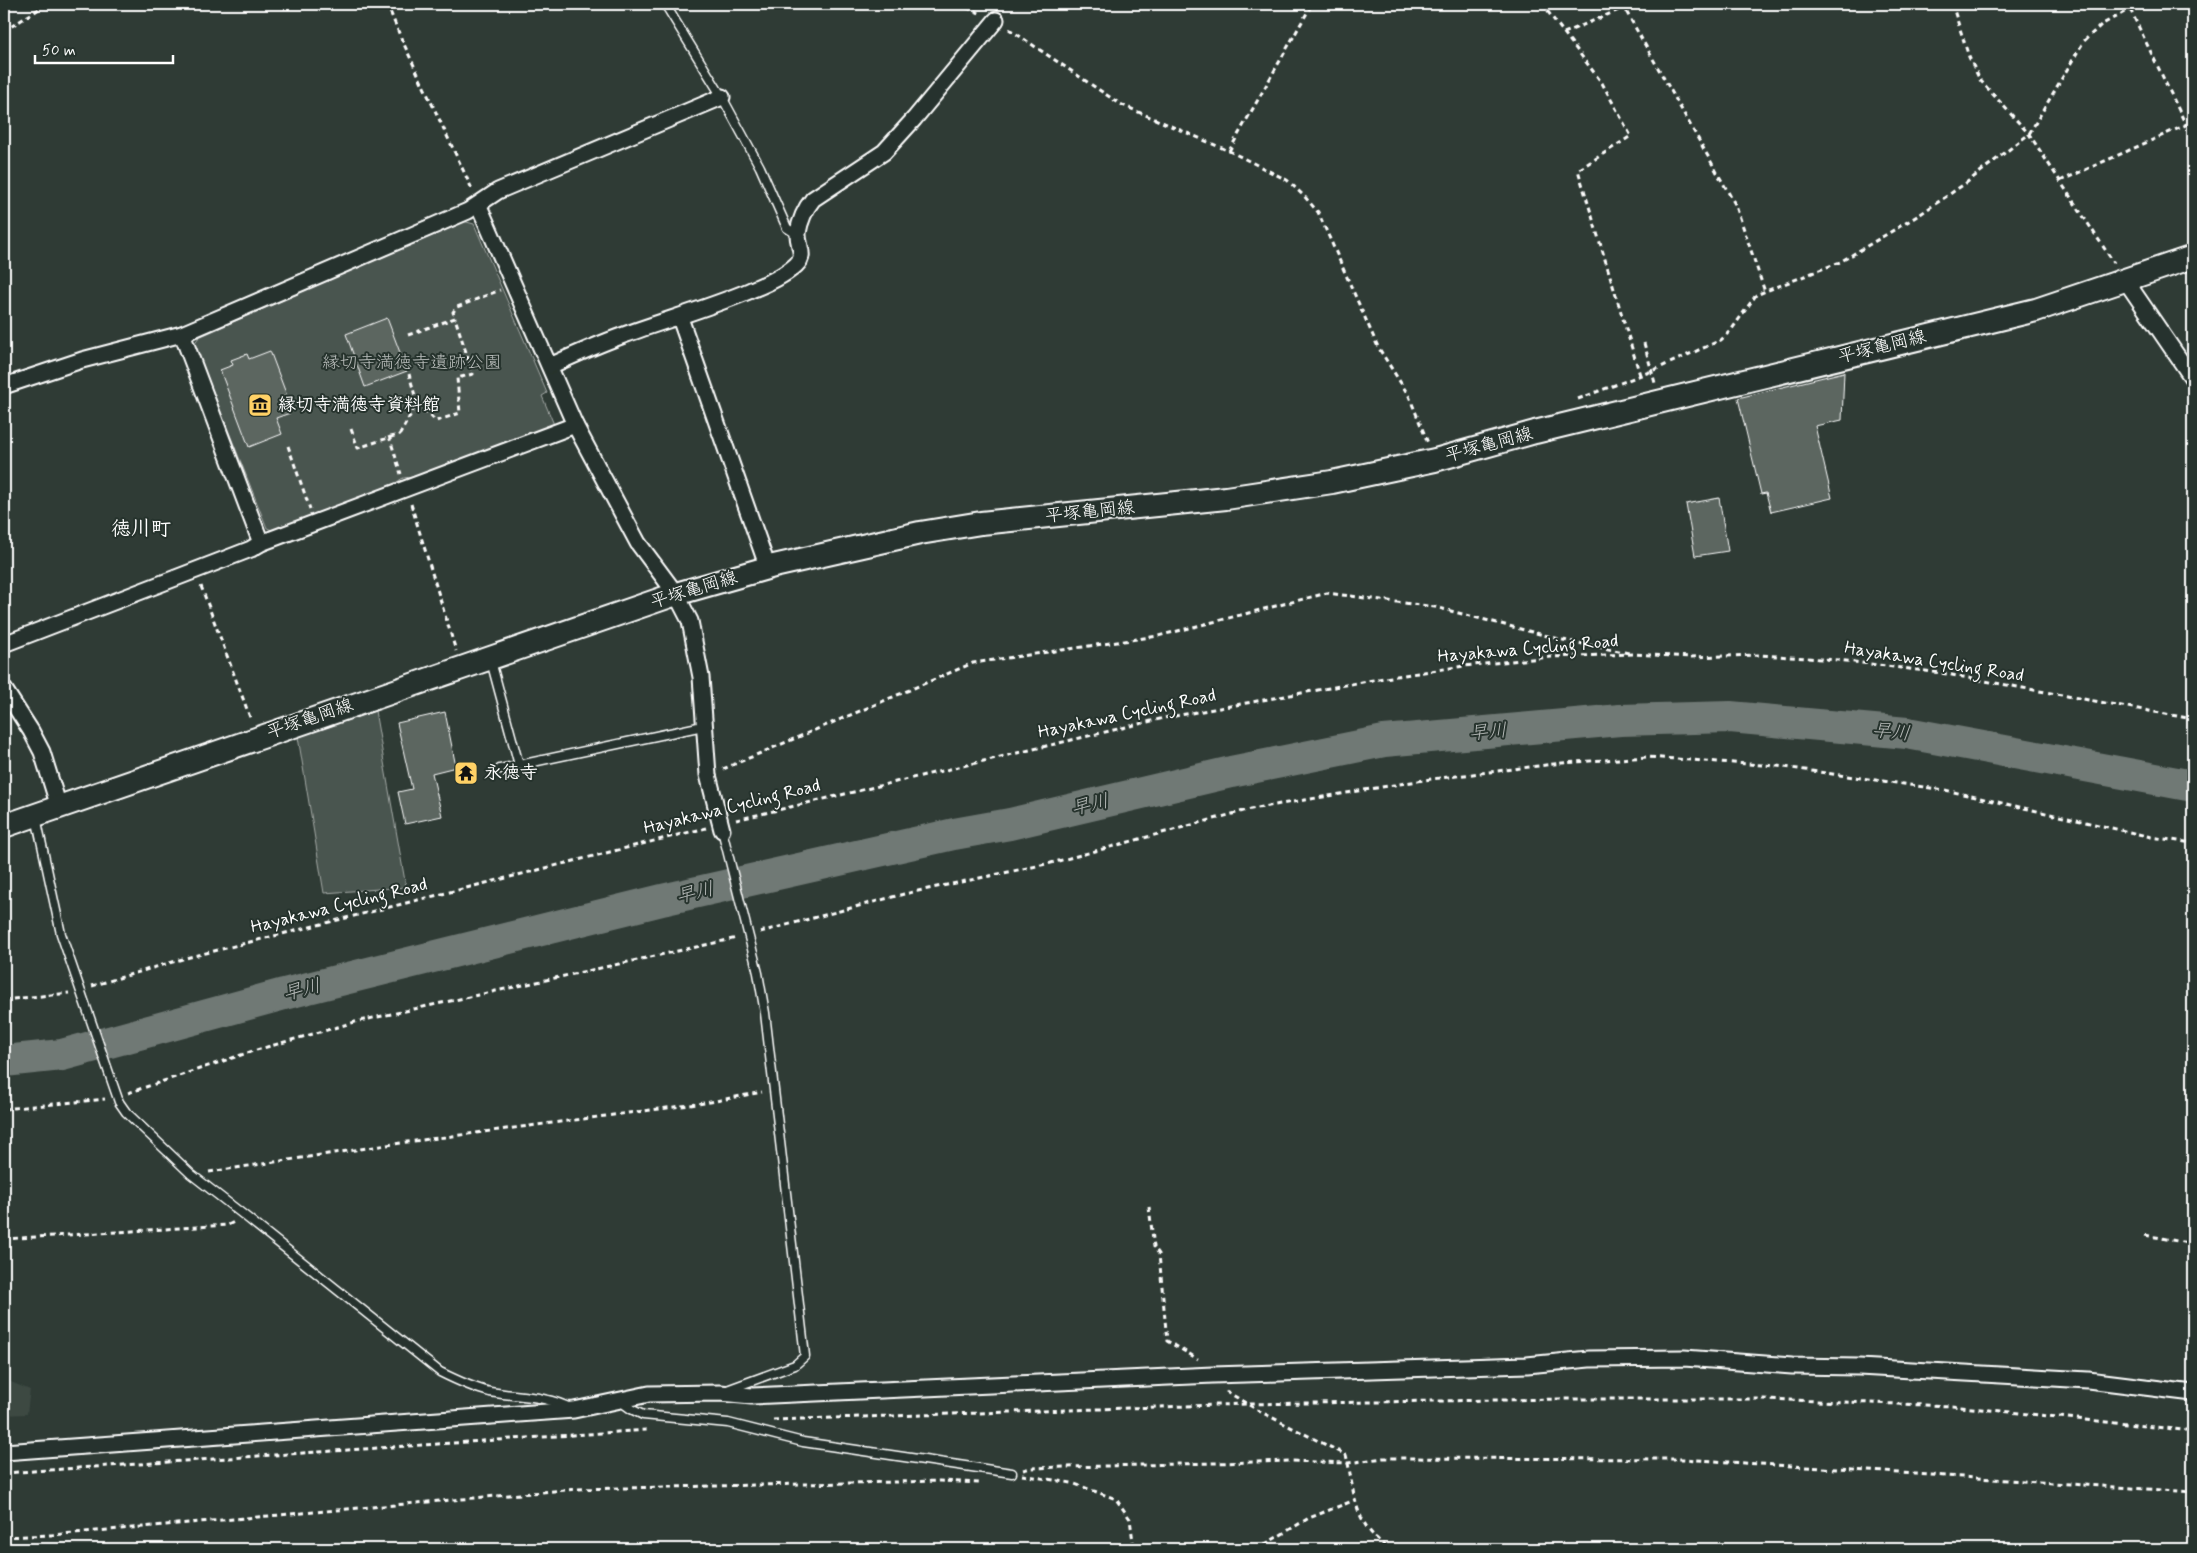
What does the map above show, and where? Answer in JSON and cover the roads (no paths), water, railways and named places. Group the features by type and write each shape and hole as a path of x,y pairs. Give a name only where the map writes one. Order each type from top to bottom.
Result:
{"main road":[{"name":"平塚亀岡線","path":"4,826 257,737 676,594 768,568 920,533 981,523 1226,498 1332,482 1435,460 1535,432 2036,310 2193,257"}],"street":[{"path":"550,366 623,335 680,318 775,280 797,264 801,257 798,236 806,207 813,199 884,152 914,119 996,20"},
{"path":"4,386 82,360 182,334 479,206 498,191 722,96"},
{"path":"479,206 515,284 575,425 638,543 676,594 690,621 701,677 708,775 722,827"},
{"path":"2126,281 2193,379"},
{"path":"680,318 768,568"},
{"path":"182,334 261,543"},
{"path":"4,644 251,549 261,543 575,425"},
{"path":"4,689 42,752 59,807"},
{"path":"4,1452 574,1410 649,1394 720,1393 752,1396 1213,1375 1528,1364 1590,1359 1684,1358 1792,1366 1858,1366 2088,1380 2193,1393"}],"lane":[{"path":"665,4 722,96 760,167 788,228 798,236"},
{"path":"490,657 519,765"},
{"path":"500,769 703,726"},
{"path":"36,815 61,934 84,990 116,1093 126,1112 190,1174 440,1372 489,1392 557,1401 574,1410"},
{"path":"720,1393 796,1365 805,1356 764,1005 722,827"},
{"path":"620,1401 644,1415 728,1423 803,1442 1012,1473"}],"waterway":[{"name":"早川","path":"4,1061 62,1055 284,994 662,900 954,834 1010,824 1231,772 1384,741 1620,720 1730,717 1907,733 2193,786"}],"place":[{"name":"縁切寺満徳寺資料館","path":"260,405"},
{"name":"永徳寺","path":"466,773"}],"district":[{"name":"徳川町","path":"141,529"}],"park label":[{"name":"縁切寺満徳寺遺跡公園","path":"412,363"}]}
